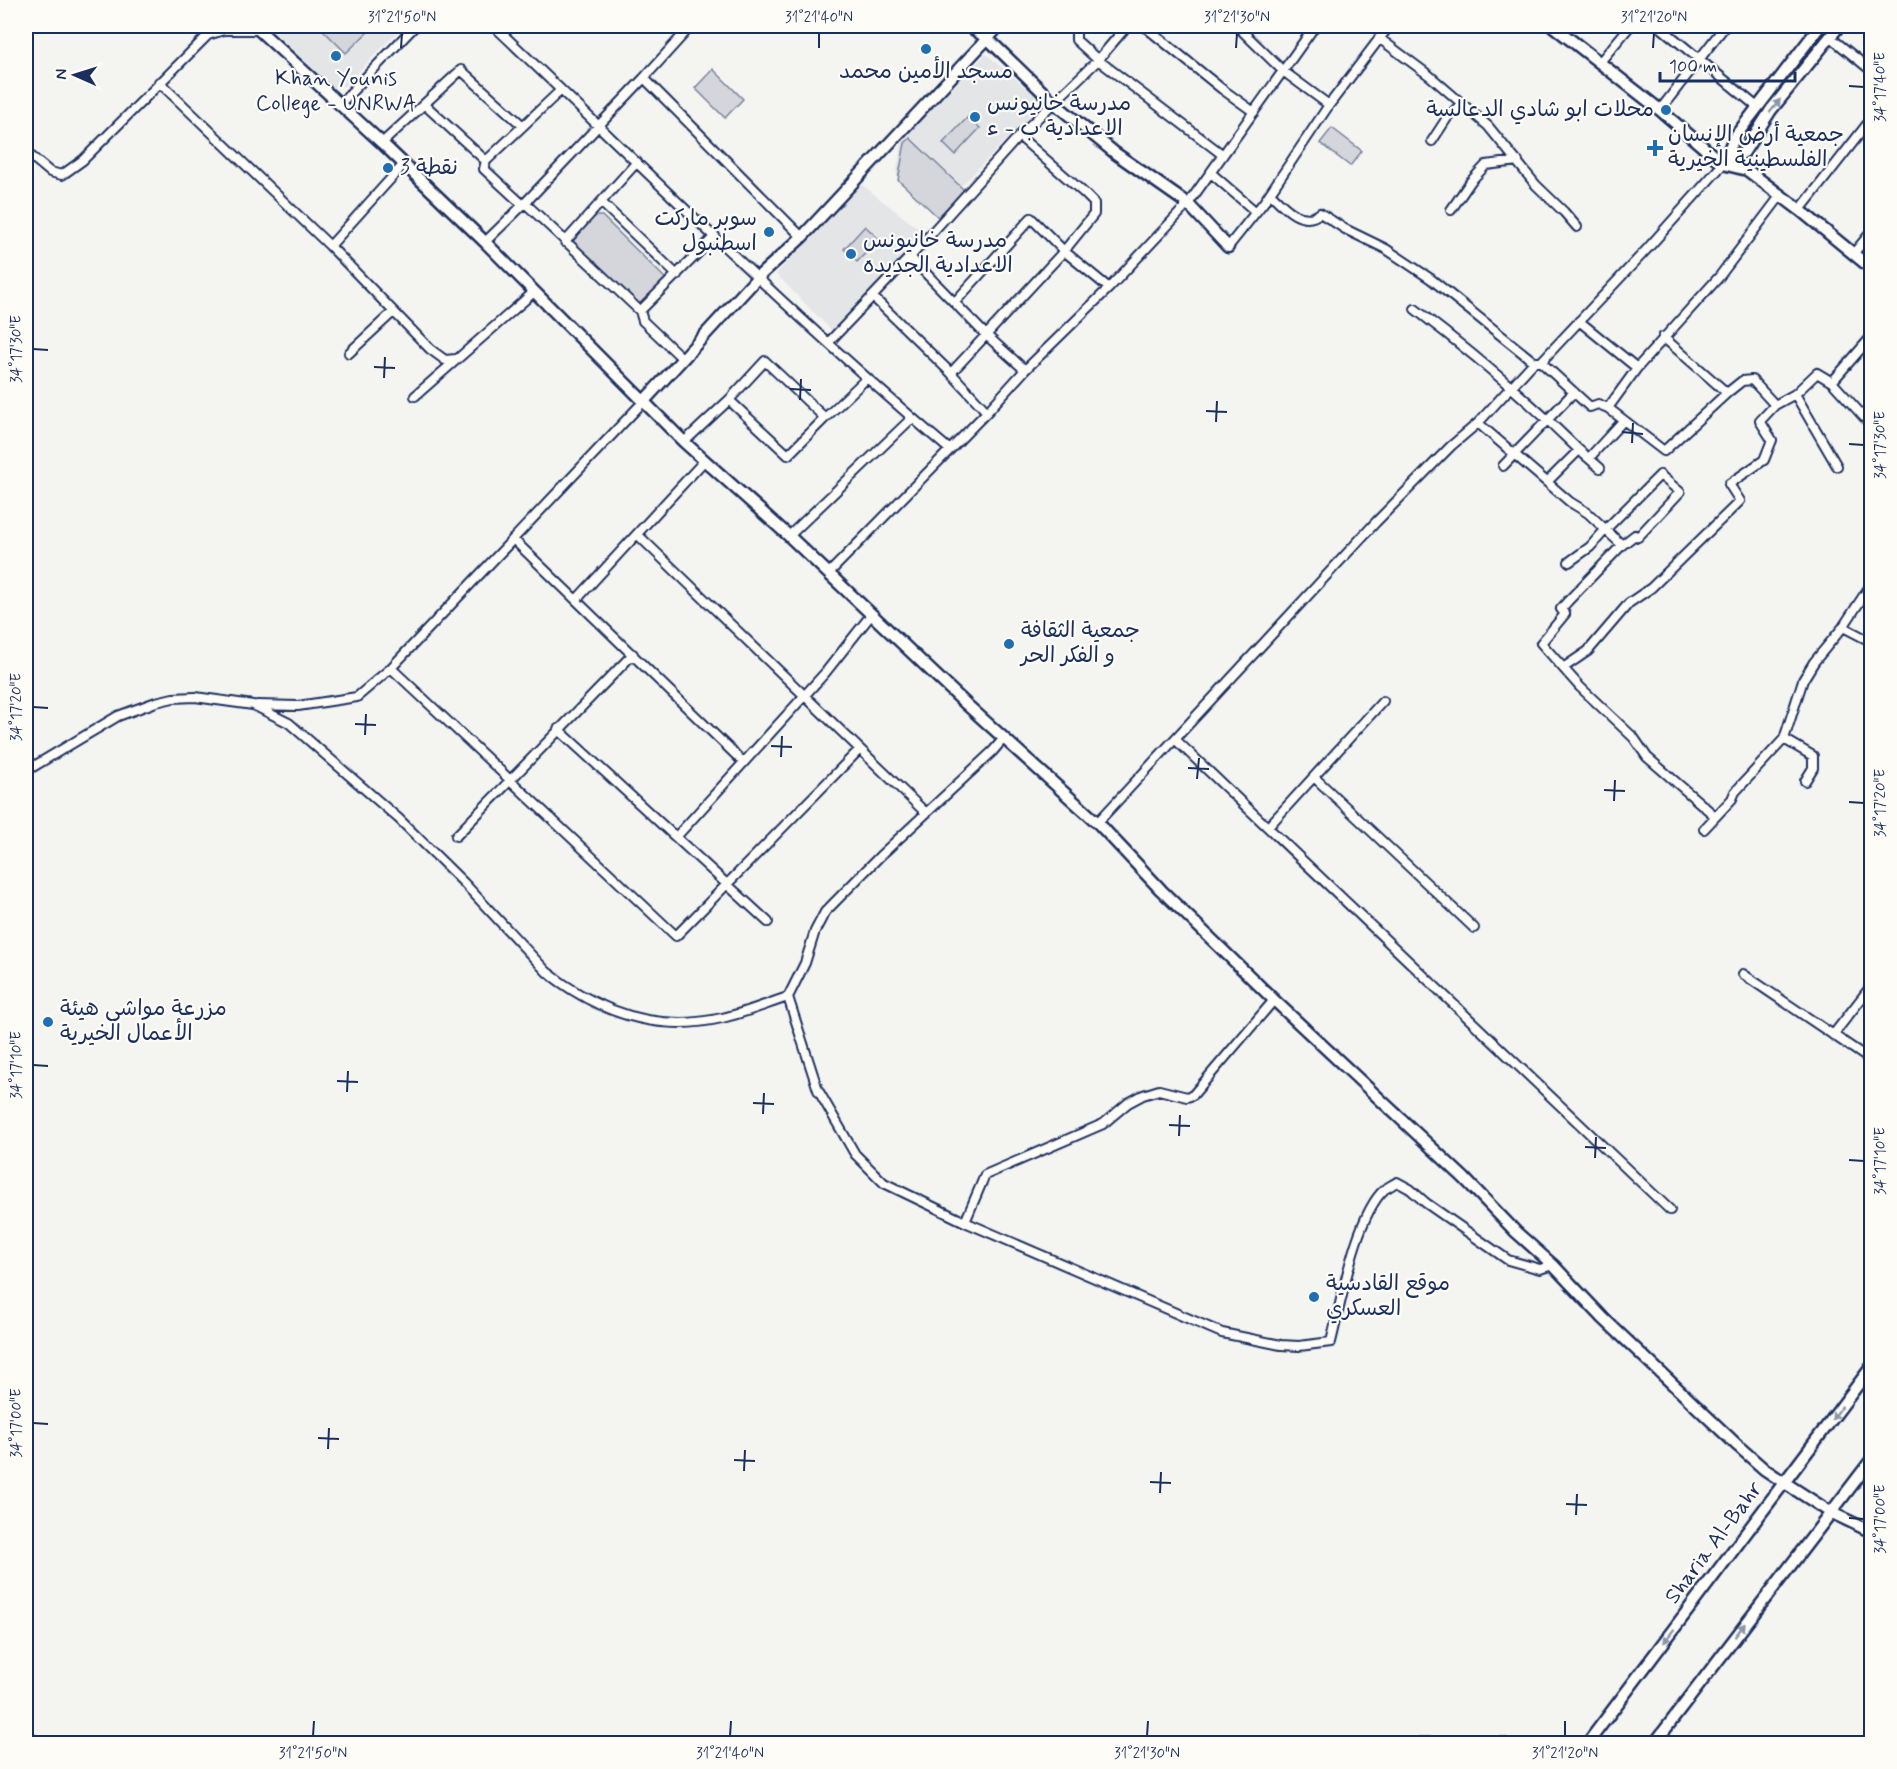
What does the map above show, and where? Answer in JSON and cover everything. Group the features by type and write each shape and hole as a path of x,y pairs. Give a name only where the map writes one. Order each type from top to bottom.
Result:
{"street":[{"path":"339,105 415,26"},
{"path":"494,26 758,277 867,378 950,450"},
{"path":"485,242 524,204 691,26"},
{"path":"969,26 987,38 1053,102 1115,153 1188,204 1228,247 1270,193 1329,105 1389,26"},
{"path":"26,771 118,716 173,698 195,697 253,705 298,706 357,697 391,668 758,277 802,237 999,26"},
{"path":"1080,26 1076,30 1076,40 1098,60 1223,156"},
{"path":"829,342 910,257 1019,136 1098,60 1127,26"},
{"path":"1144,26 1254,112"},
{"path":"1237,26 1283,71 1329,105"},
{"path":"828,574 987,412 1025,370 1109,288 1188,204 1315,26"},
{"path":"1553,26 1684,129 1723,164 1747,170 1872,268"},
{"path":"1600,62 1630,26"},
{"path":"1659,26 1756,106"},
{"path":"1660,110 1725,26"},
{"path":"1723,164 1734,138 1756,106 1820,26"},
{"path":"1097,823 1376,522 1451,446 1479,423 1511,387 1579,321 1723,164 1743,152 1771,110 1839,26"},
{"path":"26,152 50,172 62,175 83,159 208,36 224,30 255,28 382,143 485,242 684,442 789,536 871,615 1097,823 1161,890 1274,1000 1464,1178 1516,1232 1553,1265 1603,1318 1738,1446 1764,1469 1830,1512 1872,1532"},
{"path":"1830,37 1872,71"},
{"path":"1379,38 1430,76 1488,126 1536,185 1577,227"},
{"path":"382,143 461,70 523,126"},
{"path":"644,78 802,237"},
{"path":"159,82 330,246 430,349 445,360 456,359"},
{"path":"561,90 486,161 484,169 640,311 643,321 682,358"},
{"path":"1432,141 1447,118 1462,103"},
{"path":"424,104 486,161"},
{"path":"1800,210 1872,118"},
{"path":"951,373 1064,251 1094,214 1094,203 1019,136"},
{"path":"1451,210 1471,181 1486,165 1518,161"},
{"path":"565,242 637,162"},
{"path":"330,246 404,164"},
{"path":"1211,173 1256,212"},
{"path":"1270,193 1292,214 1308,217 1320,213 1345,229 1386,249 1431,279 1538,362 1590,407 1598,404 1608,408 1664,452 1726,393 1743,381 1752,380 1775,405"},
{"path":"1608,408 1663,337 1719,277 1781,195"},
{"path":"601,202 677,275"},
{"path":"955,302 1031,218 1064,251 1109,288"},
{"path":"1853,254 1872,231"},
{"path":"640,311 715,236"},
{"path":"910,257 985,334 1025,370"},
{"path":"415,396 534,292"},
{"path":"873,297 951,373 987,412"},
{"path":"1415,309 1511,387 1600,468"},
{"path":"349,353 393,312"},
{"path":"1579,321 1637,368"},
{"path":"1832,382 1872,336"},
{"path":"1663,337 1726,393"},
{"path":"684,442 729,400 765,361 825,418"},
{"path":"1563,668 1588,651 1629,603 1651,588 1740,501 1729,484 1764,460 1772,440 1760,421 1775,405 1795,394 1817,373 1832,382 1872,426"},
{"path":"729,400 788,454 867,378"},
{"path":"1503,466 1574,392"},
{"path":"1795,394 1837,466"},
{"path":"789,536 912,418"},
{"path":"1589,458 1623,421"},
{"path":"1479,423 1570,502 1588,513 1622,545"},
{"path":"1548,481 1579,450"},
{"path":"578,598 705,460"},
{"path":"1569,562 1590,547 1660,475 1680,492 1638,537 1635,535 1622,545 1561,609 1565,615 1541,643 1580,687 1634,738 1647,758 1715,816"},
{"path":"638,534 926,813"},
{"path":"513,539 743,762"},
{"path":"1704,829 1784,739 1803,680 1814,662 1843,627 1872,583"},
{"path":"675,837 825,673 871,615"},
{"path":"1843,627 1872,642"},
{"path":"456,836 633,654"},
{"path":"391,668 676,936 860,749"},
{"path":"1268,827 1383,701"},
{"path":"253,705 289,723 307,737 434,853 547,972 592,1002 634,1018 684,1022 720,1019 788,997"},
{"path":"558,729 768,922"},
{"path":"1004,738 825,912 815,931 805,963 788,997 818,1090 855,1154 884,1183 966,1222 1222,1333 1281,1345 1299,1346 1331,1342 1363,1224 1374,1202 1385,1190 1397,1182 1508,1260 1540,1269 1553,1265"},
{"path":"1784,739 1813,756 1813,768 1805,781"},
{"path":"1178,742 1670,1210"},
{"path":"1314,777 1474,928"},
{"path":"1743,974 1872,1061"},
{"path":"1833,1035 1872,986"},
{"path":"966,1222 985,1175 1103,1124 1128,1103 1143,1095 1160,1090 1187,1097 1193,1095 1274,1000"},
{"name":"Sharia Al-Bahr","path":"1587,1743 1872,1366"},
{"path":"1654,1743 1872,1460"},
{"path":"26,1734 36,1743"},
{"path":"1419,1743 1503,1743"}],"shaded area":[{"name":"Khan Younis College - UNRWA","path":"268,26 403,26 345,86 331,87"},
{"path":"319,26 374,26 346,53"},
{"name":"مدرسة خانيونس الاعدادية ب - ء","path":"986,54 1043,102 936,212 896,175 903,138"},
{"path":"713,69 743,99 725,118 695,88"},
{"path":"968,117 980,128 955,155 943,143"},
{"path":"1332,128 1362,151 1350,166 1320,143"},
{"path":"910,138 964,190 938,217 898,180 905,143"},
{"name":"مدرسة خانيونس الاعدادية الجديده","path":"861,184 924,233 835,334 776,274"},
{"path":"594,216 602,216 666,279 642,307 572,241"},
{"path":"865,226 879,239 857,262 844,249"}],"place":[{"name":"مسجد الأمين محمد","path":"926,49"},
{"name":"Khan Younis College - UNRWA","path":"336,56"},
{"name":"محلات ابو شادي الدعالسة","path":"1666,110"},
{"name":"مدرسة خانيونس الاعدادية ب - ء","path":"975,117"},
{"name":"جمعية أرض الإنسان الفلسطينية الخيرية","path":"1655,148"},
{"name":"نقطة 3","path":"388,168"},
{"name":"سوبر ماركت اسطنبول","path":"769,232"},
{"name":"مدرسة خانيونس الاعدادية الجديده","path":"851,254"},
{"name":"جمعية الثقافة و الفكر الحر","path":"1009,644"},
{"name":"مزرعة مواشي هيئة الأعمال الخيرية","path":"48,1022"},
{"name":"موقع القادسية العسكري","path":"1314,1297"}]}
